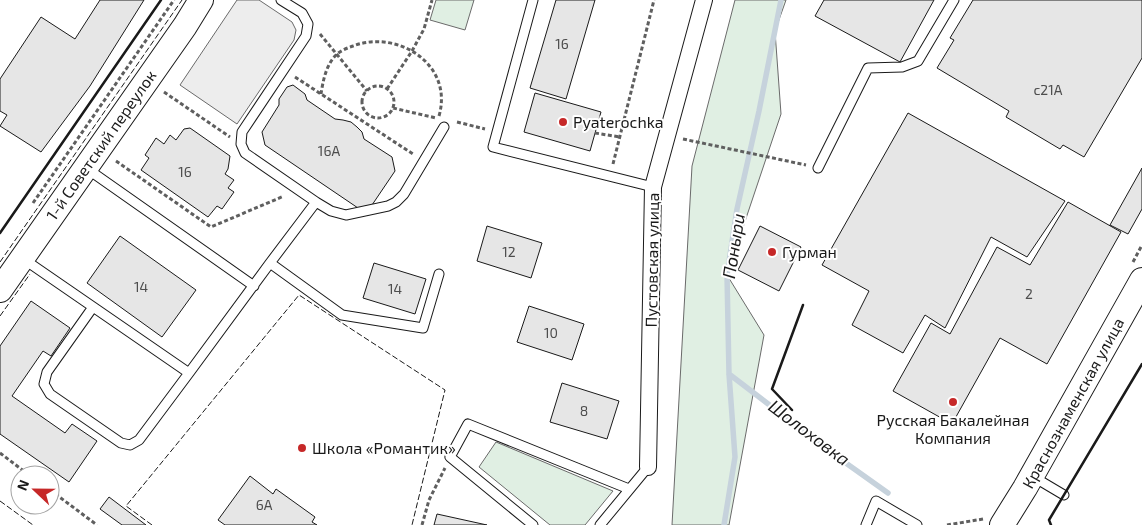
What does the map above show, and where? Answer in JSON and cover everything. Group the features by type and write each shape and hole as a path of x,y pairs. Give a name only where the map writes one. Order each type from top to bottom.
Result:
{"street":[{"name":"1-й Советский переулок","path":"0,290 185,26 201,0"},
{"name":"Пустовская улица","path":"648,467 653,187 704,0"},
{"name":"Краснознаменская улица","path":"995,521 1032,476 1142,280"}],"lane":[{"path":"281,0 302,13 308,24 306,36 242,132 241,144 245,153 316,202 332,211 346,215 388,206 396,202 404,194 444,127"},
{"path":"533,0 493,147 653,187"},
{"path":"818,168 868,68 902,67 918,61 954,0"},
{"path":"86,168 254,286"},
{"path":"93,307 47,372 44,384 50,394 121,443 130,445 139,440 316,202"},
{"path":"22,258 189,372"},
{"path":"270,263 342,315 422,328 439,274"},
{"path":"533,525 450,457 468,424 630,489"},
{"path":"600,525 648,467"},
{"path":"1032,476 1064,495"},
{"path":"866,525 876,502 916,525"}],"path":[{"path":"28,210 174,0"},
{"path":"388,89 424,29 432,0"},
{"path":"610,176 654,0"},
{"path":"308,24 318,31 367,91"},
{"path":"321,94 322,83 336,54 347,48 370,41 392,43 421,56 434,72 441,90 442,100 439,118 444,127"},
{"path":"284,70 424,160"},
{"path":"375,86 382,86 388,89 394,102 390,114 378,118 371,117 363,107 362,100 364,94 375,86"},
{"path":"164,92 241,144"},
{"path":"393,108 497,132"},
{"path":"595,133 620,137"},
{"path":"667,136 818,168"},
{"path":"116,161 211,227 299,190"},
{"path":"0,453 16,465"},
{"path":"422,525 429,500 450,457"},
{"path":"60,497 97,525"},
{"path":"947,525 995,521"}],"green space":[{"path":"436,0 474,0 465,30 430,20"},
{"path":"735,0 786,0 775,31 781,114 727,275 764,335 729,525 672,525 692,166"},
{"path":"496,442 613,491 585,525 550,525 479,467"}],"shaded area":[{"path":"237,0 259,0 292,22 296,30 294,40 237,124 180,85"}],"building":[{"path":"100,0 144,0 90,86 41,152 0,126 7,115 0,111 0,79 41,17 75,39"},
{"path":"556,0 595,0 566,99 530,88"},
{"path":"824,0 934,0 900,62 815,16"},
{"path":"973,0 1142,0 1142,58 1084,157 1063,145 1060,149 1006,117 1009,111 937,68 954,40 950,38"},
{"path":"293,85 305,94 307,100 335,119 351,122 362,132 364,139 392,157 395,171 372,205 358,208 265,145 262,132 279,105 279,99 287,87"},
{"name":"Pyaterochka","path":"535,93 601,112 590,151 524,132"},
{"path":"908,113 1065,201 1027,257 991,237 945,328 925,315 903,353 852,325 869,291 822,265"},
{"path":"190,128 230,156 228,169 225,174 234,180 228,188 234,192 222,209 217,206 208,217 141,170 149,158 145,155 156,138 164,144 170,135 176,140 184,129"},
{"path":"1142,168 1142,209 1128,234 1110,225"},
{"path":"1068,202 1121,232 1047,364 1000,338 952,424 893,391 931,323 950,334 997,247 1030,265"},
{"path":"487,226 542,243 531,278 477,261"},
{"path":"760,226 801,247 779,291 738,270"},
{"path":"120,236 196,290 162,337 87,283"},
{"path":"374,263 426,279 415,314 363,298"},
{"path":"31,301 70,328 51,356 43,351 12,396 65,433 72,424 97,441 69,482 60,476 60,465 45,465 0,434 0,346"},
{"path":"529,306 584,324 572,360 517,342"},
{"path":"562,383 619,401 607,439 550,422"},
{"path":"250,476 273,494 276,489 315,517 312,522 317,525 225,525 218,520"},
{"path":"109,497 146,525 122,525 100,509"},
{"path":"437,514 487,525 434,525"}],"waterway":[{"name":"Поныри","path":"724,525 735,457 729,374 727,275 737,209 781,0"},
{"name":"Шолоховка","path":"729,374 836,456 888,493"}],"fence":[{"path":"0,262 182,0"},
{"path":"0,316 30,274"},
{"path":"152,525 126,506 299,295 445,390 412,525"},
{"path":"0,501 33,525"}],"wall":[{"path":"0,233 161,0"},
{"path":"792,410 772,389 803,305"},
{"path":"1051,525 1049,520 1142,364"}],"place":[{"name":"Pyaterochka","path":"563,122"},
{"name":"Гурман","path":"772,252"},
{"name":"Русская Бакалейная Компания","path":"953,402"},
{"name":"Школа «Романтик»","path":"302,448"}]}
